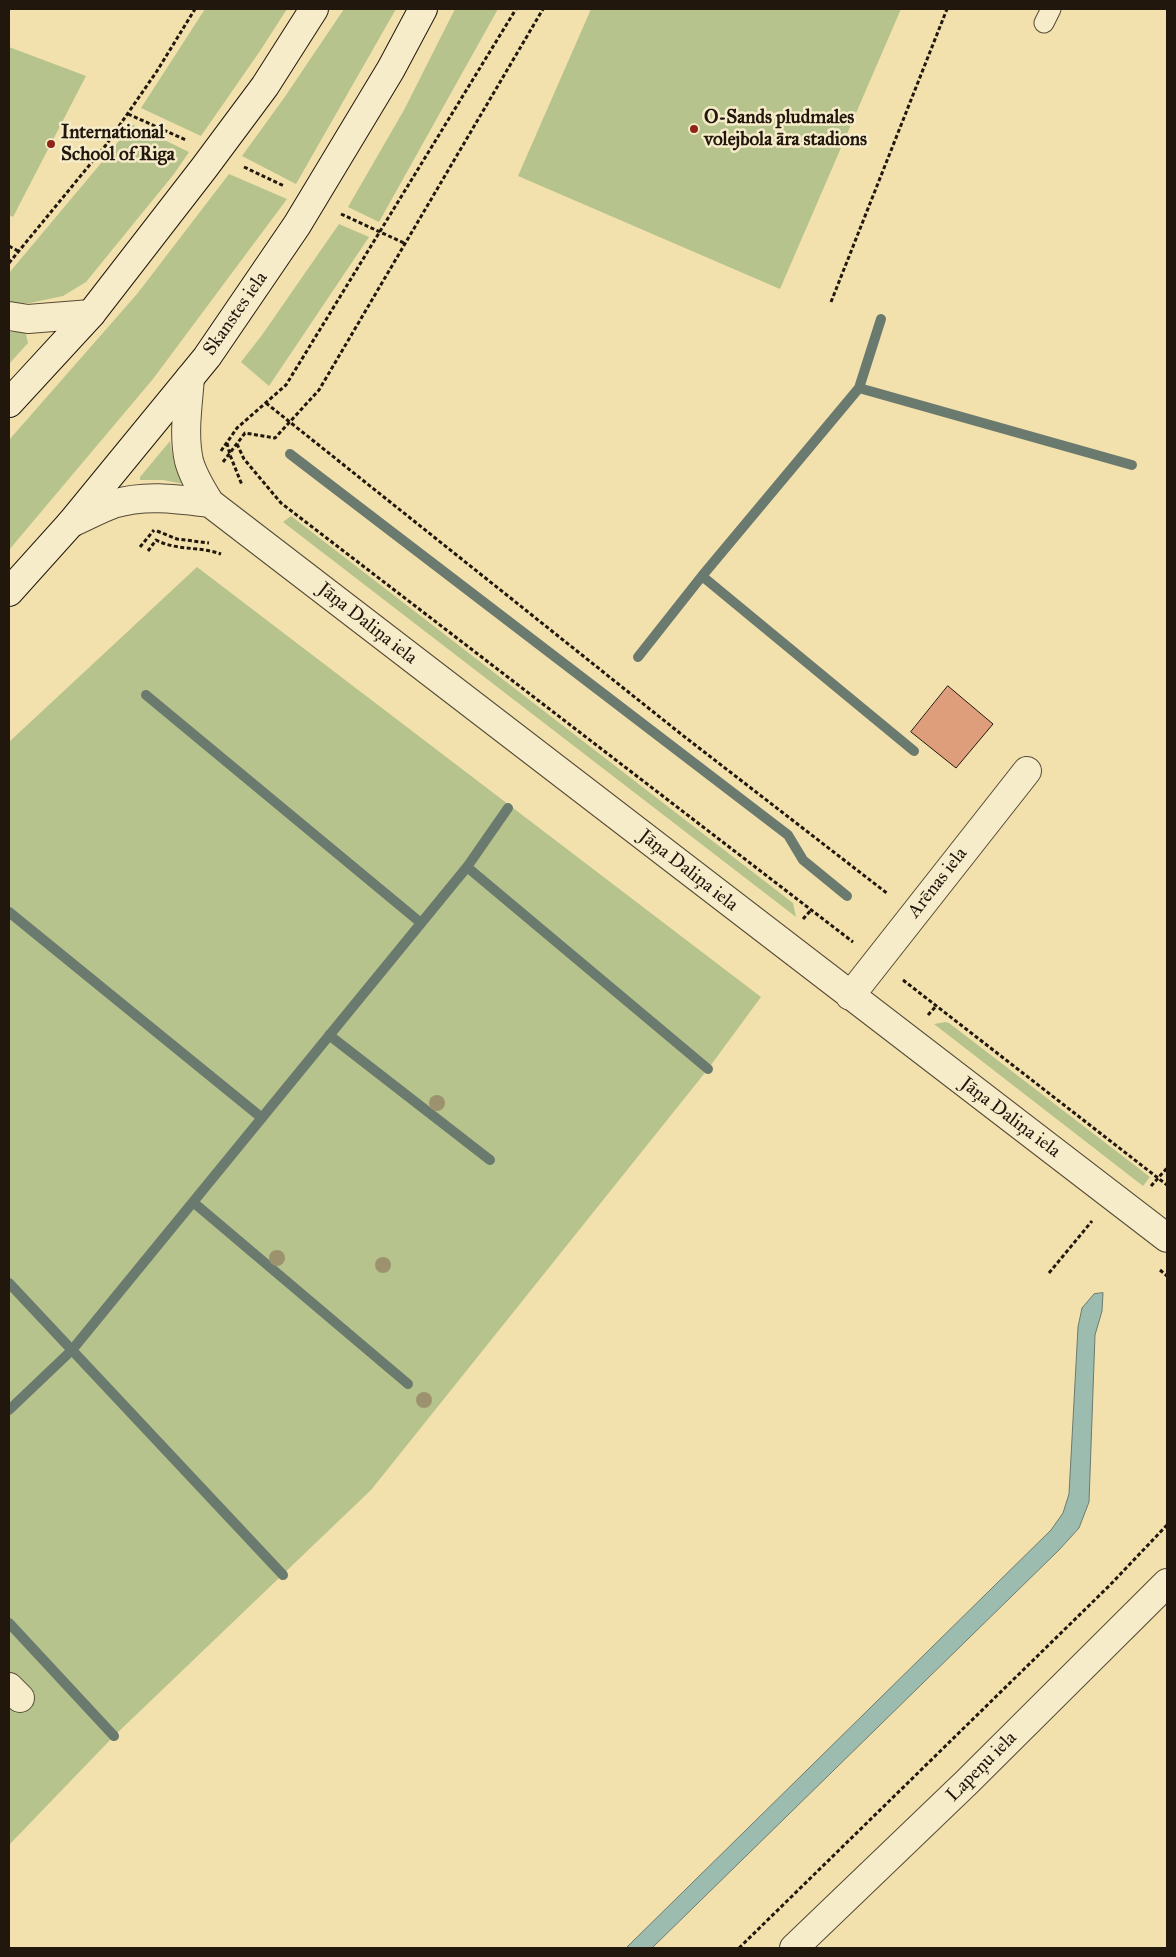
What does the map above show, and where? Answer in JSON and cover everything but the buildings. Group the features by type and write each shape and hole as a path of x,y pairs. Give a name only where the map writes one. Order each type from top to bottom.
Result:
{"street":[{"path":"9,403 91,314 215,154 265,86 314,9"},
{"name":"Skanstes iela","path":"9,592 71,523 218,342 313,200 391,69 424,9"},
{"path":"9,316 28,319 91,314"},
{"name":"Jāņa Daliņa iela","path":"190,378 189,460 196,479 210,503 1167,1238"},
{"path":"71,523 113,504 135,499 158,498 210,503"},
{"name":"Arēnas iela","path":"850,996 1027,771"},
{"name":"Lapeņu iela","path":"794,1948 966,1782 1167,1583"}],"path":[{"path":"9,262 106,145 157,71 195,9"},
{"path":"215,457 237,428 286,385 516,9"},
{"path":"220,467 245,433 275,438 319,390 543,9"},
{"path":"831,302 947,9"},
{"path":"128,114 404,244"},
{"path":"9,246 18,251"},
{"path":"266,403 291,421 681,734 888,894"},
{"path":"237,444 244,459 281,503 1167,1185"},
{"path":"1146,1192 1167,1168"},
{"path":"1049,1273 1094,1219"},
{"path":"739,1948 1110,1585 1167,1525"}],"green space":[{"path":"205,9 287,9 201,136 141,108"},
{"path":"344,9 396,9 296,184 242,156"},
{"path":"455,9 498,9 379,222 348,207 404,110"},
{"name":"O-Sands pludmales volejbola āra stadions","path":"591,9 901,9 780,289 518,176"},
{"path":"9,47 86,76 13,217 9,215"},
{"path":"131,124 189,152 174,174 86,282 63,296 30,303 9,304 9,273 112,150"},
{"path":"229,174 287,199 153,379 9,550 9,440 137,294"},
{"path":"339,224 369,237 269,386 241,362"},
{"path":"9,332 23,332 26,334 28,343 9,364"},
{"path":"170,441 174,463 183,484 163,480 140,480 140,477"},
{"path":"291,516 793,903 796,917 283,522"},
{"path":"197,567 761,997 708,1069 371,1490 114,1736 9,1845 9,742"},
{"path":"949,1023 1150,1177 1143,1186 934,1024"}],"shaded area":[{"path":"1103,1293 1102,1311 1095,1335 1089,1502 1079,1528 1059,1550 652,1948 626,1948 1051,1530 1063,1513 1069,1494 1078,1327 1082,1308 1094,1294"}],"waterway":[{"path":"638,657 702,576 859,388 881,319"},
{"path":"859,388 1132,465"},
{"path":"290,454 788,835 803,860 847,896"},
{"path":"702,576 914,751"},
{"path":"146,695 421,923"},
{"path":"9,1410 72,1350 467,867 508,808"},
{"path":"467,867 708,1069"},
{"path":"9,912 262,1118"},
{"path":"329,1035 490,1160"},
{"path":"193,1202 408,1384"},
{"path":"9,1283 283,1575"},
{"path":"9,1623 114,1736"}],"place":[{"name":"O-Sands pludmales volejbola āra stadions","path":"694,129"},
{"name":"International School of Riga","path":"51,144"}]}
